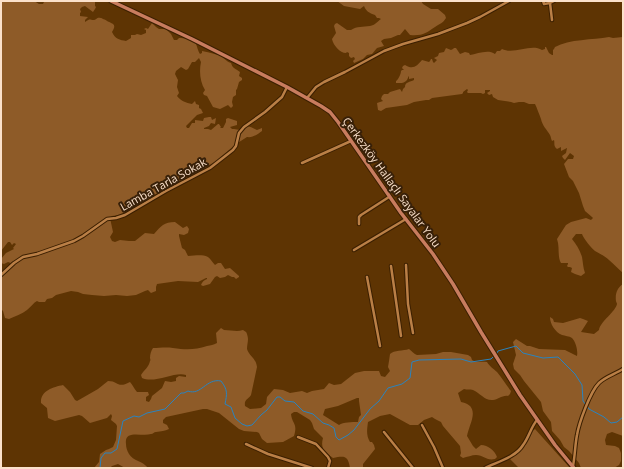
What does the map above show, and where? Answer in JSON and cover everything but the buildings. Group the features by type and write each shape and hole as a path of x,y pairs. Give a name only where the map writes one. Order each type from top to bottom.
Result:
{"main road":[{"name":"Çerkezköy Hallaçlı Sayalar Yolu","path":"111,1 192,39 287,87 330,112 406,219 433,254 453,284 497,359 555,445 573,467"}],"street":[{"path":"307,98 316,87 324,82 384,51 438,34 480,18 509,1"},
{"path":"544,1 544,4 554,1"},
{"path":"550,3 552,20"},
{"name":"Lamba Tarla Sokak","path":"1,275 14,262 23,257 37,254 74,241 107,219 125,215 210,168 233,150 236,146 239,133 244,126 265,112 282,97 287,87"},
{"path":"302,163 351,141"},
{"path":"359,224 359,217 361,215 390,196"},
{"path":"354,250 406,219"},
{"path":"406,264 408,304 413,333"},
{"path":"391,266 401,336"},
{"path":"367,277 380,346"},
{"path":"573,467 577,434 589,397 598,384 623,369"},
{"path":"487,468 515,454 522,447 537,419"},
{"path":"422,425 434,447 442,468"},
{"path":"384,432 413,468"},
{"path":"298,437 316,444 320,448 330,461 328,468"},
{"path":"246,444 268,454 312,468"}],"shaded area":[{"path":"1,1 34,1 39,4 43,4 44,2 49,1 95,1 96,7 93,12 85,6 80,9 80,16 88,17 85,22 99,18 113,24 114,27 112,32 118,39 126,41 131,38 131,35 141,35 146,33 146,30 144,29 148,29 152,23 159,29 166,29 174,40 181,38 193,41 196,44 200,54 202,51 221,56 240,72 239,76 242,80 239,82 236,95 233,97 233,106 231,108 228,105 220,109 213,107 207,96 203,93 205,90 201,80 201,62 199,58 195,62 192,62 188,69 186,70 181,67 176,71 175,74 178,80 177,87 179,93 177,96 188,103 192,104 195,101 203,113 197,115 186,126 189,128 192,123 195,123 195,120 203,121 204,118 211,117 212,120 216,118 215,124 211,123 204,129 211,130 218,124 221,127 220,128 223,128 226,119 228,118 237,121 237,125 230,127 232,129 240,130 248,127 257,130 262,128 262,131 253,136 247,137 236,144 215,162 171,185 123,213 110,218 113,232 110,237 112,241 115,242 120,240 135,241 145,233 154,234 168,223 175,222 183,228 187,226 189,229 188,233 184,235 179,234 179,236 182,248 188,256 200,255 208,257 215,265 221,263 225,269 230,268 239,277 236,279 228,275 220,278 217,276 210,284 203,286 201,284 207,278 198,282 178,281 157,284 156,291 151,293 148,290 136,295 127,296 92,295 71,291 56,295 47,299 45,302 37,301 23,313 9,319 5,318 1,309 1,276 14,262 4,264 1,263 1,259 6,253 14,249 13,248 16,244 14,243 12,245 8,242 1,251"},
{"path":"337,1 421,1 431,9 438,9 445,15 446,18 442,23 424,34 410,35 405,29 400,35 384,39 381,41 384,46 377,48 372,54 367,55 363,59 354,63 354,57 351,58 347,52 341,52 334,44 332,39 336,33 334,26 335,24 337,23 347,30 351,30 358,27 372,26 381,19 368,12 364,6 360,9 344,6"},
{"path":"609,37 623,37 623,273 594,250 582,234 576,234 572,239 581,254 585,273 581,276 575,274 571,272 572,268 567,266 568,263 561,263 557,239 566,225 586,218 591,220 593,218 585,211 579,193 573,181 569,177 564,164 568,159 573,159 574,156 570,153 565,160 563,158 562,156 566,153 567,148 561,151 561,147 556,148 554,140 552,141 542,123 535,104 524,102 514,103 498,100 493,97 492,94 489,95 487,93 490,90 485,90 485,93 483,94 468,93 467,89 462,94 432,98 407,105 386,108 381,111 378,110 377,103 383,101 381,99 384,94 400,89 402,92 407,83 414,80 414,78 409,79 409,76 405,82 396,83 401,71 404,70 402,68 403,66 417,66 422,60 429,62 431,59 434,63 437,60 434,58 438,56 439,53 444,52 446,48 451,50 456,48 460,54 465,52 469,53 470,55 486,52 495,54 497,51 502,49 512,51 538,48 542,50 546,47 549,53 553,55 553,50 555,47 567,42"},
{"path":"623,284 623,436 612,432 607,434 605,440 606,445 619,448 621,453 621,461 619,465 614,468 581,468 579,463 552,431 551,422 543,411 541,402 514,369 513,364 516,355 513,342 516,339 527,346 539,349 565,350 577,356 576,347 572,338 557,332 552,325 550,317 554,322 563,323 580,318 583,319 588,321 581,332 594,334 599,330 616,307 616,294 619,287"},
{"path":"221,328 224,330 243,330 247,333 247,349 257,367 251,395 245,402 245,406 250,409 261,408 266,404 267,397 274,389 283,390 290,393 302,391 307,393 324,389 329,383 334,385 341,384 355,373 364,371 379,371 381,376 385,377 390,371 388,367 390,354 396,351 409,349 417,355 451,352 468,355 472,360 487,362 497,372 511,391 510,394 495,400 490,400 472,390 464,389 458,393 461,402 471,407 473,411 472,421 467,436 473,446 476,449 481,445 489,447 497,457 495,459 489,459 476,455 463,458 460,456 460,446 441,422 432,417 424,420 418,425 410,425 390,414 380,416 368,422 368,437 375,449 363,464 363,468 350,468 345,457 333,458 326,452 322,445 323,438 314,429 310,420 297,412 291,414 295,426 294,436 283,442 267,443 262,439 259,433 239,429 219,413 203,409 166,417 163,420 163,423 167,425 169,429 167,430 147,435 134,434 126,439 129,454 148,468 125,468 118,464 110,468 94,468 99,462 100,454 113,447 116,440 117,426 111,420 111,414 107,418 90,423 79,415 55,421 48,418 47,408 41,403 43,395 48,390 55,387 63,385 77,401 98,389 108,381 112,381 120,385 130,382 137,392 148,392 149,395 146,397 146,401 149,402 152,396 162,388 165,381 176,381 176,378 179,376 186,377 186,375 181,374 153,380 142,378 141,375 148,367 150,354 153,348 190,349 213,345 217,343 216,333","holes":["359,398 361,415 358,422 339,425 323,415 325,409"]},
{"path":"535,429 570,468 519,468 510,459 525,444 530,433"}],"waterway":[{"path":"497,353 498,351 516,346 523,353 543,358 558,357 575,374 582,385 583,401 589,409 604,417 611,423 617,422 623,417"},
{"path":"100,468 101,458 105,453 111,453 117,449 123,421 134,416 139,417 147,413 165,409 181,393 197,391 211,382 221,381 226,392 225,404 231,407 235,418 242,424 247,426 252,425 277,397 280,397 285,401 294,402 303,411 313,414 323,423 334,428 336,437 339,440 354,430 388,388 402,384 410,378 412,362 419,360 461,359 471,362 491,359 495,355"}]}
